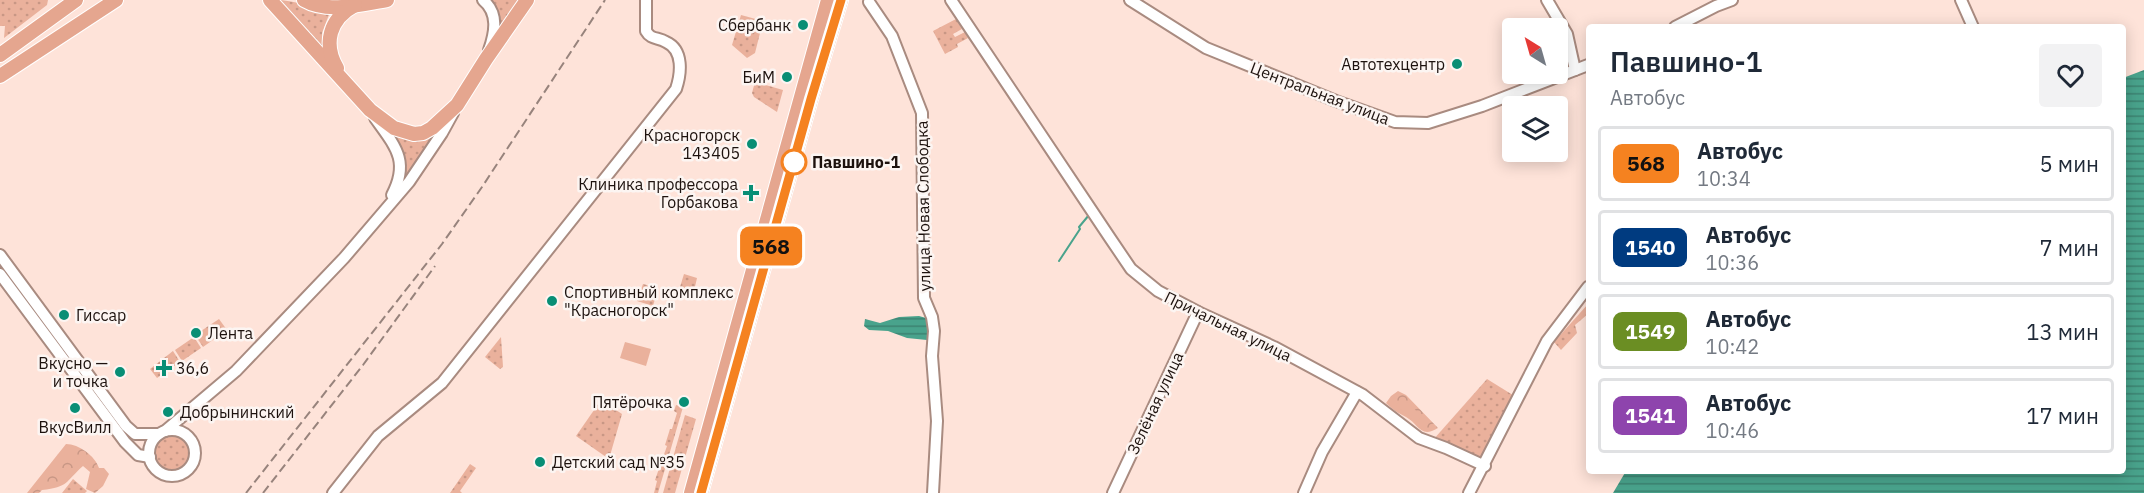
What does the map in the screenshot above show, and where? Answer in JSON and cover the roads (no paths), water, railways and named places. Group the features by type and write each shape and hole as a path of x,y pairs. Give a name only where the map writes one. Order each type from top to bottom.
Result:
{"main road":[{"path":"0,76 116,0"},
{"path":"270,0 370,110 394,128 414,134 423,133 432,128 457,105 527,0"},
{"path":"304,0 323,6 355,5 387,0"},
{"path":"691,493 828,0"},
{"path":"701,493 811,99 841,0"},
{"path":"0,55 67,2"},
{"path":"346,83 330,51 329,35 335,22 355,5"}],"street":[{"path":"483,0 492,12 495,22 486,59"},
{"name":"Причальная улица","path":"951,0 1131,269 1158,291 1274,347 1357,392 1419,438 1485,466"},
{"name":"Центральная улица","path":"1130,0 1206,48 1336,101 1395,122 1428,123 1482,106 1586,66"},
{"path":"1546,0 1567,34 1575,70"},
{"path":"1681,24 1732,0"},
{"path":"1961,0 1972,24"},
{"path":"333,493 378,436 442,383 676,89 681,67 677,56 666,42 649,36 645,26 646,1"},
{"name":"улица Новая Слободка","path":"869,2 892,36 922,113 924,298 932,317 934,331 932,356 937,421 933,493"},
{"path":"192,410 186,425 194,447 195,458 190,468 181,474 170,476 159,472 150,457 150,446 267,340 344,258 409,182 442,133 457,105"},
{"path":"370,110 392,142 401,162 398,183 385,208"},
{"path":"0,255 126,426 135,434 180,432 189,438"},
{"path":"0,274 125,442 138,454 150,457"},
{"path":"1469,493 1485,466 1547,341 1586,290"},
{"name":"Зелёная улица","path":"1113,493 1198,312"},
{"path":"1304,493 1322,452 1357,392"}],"water":[{"path":"2144,70 2144,493 1613,493 1624,474 2126,474 2126,77"},
{"path":"899,317 926,318 927,340 907,338 888,331 869,330 864,326 865,319 880,323"}],"waterway":[{"path":"1059,261 1080,229 1079,227 1089,215"}],"railway":[{"path":"246,493 442,244 605,0"},
{"path":"263,493 363,365 435,266"}],"place":[{"name":"Сбербанк","path":"803,25"},
{"name":"Автотехцентр","path":"1457,64"},
{"name":"БиМ","path":"787,77"},
{"name":"Красногорск 143405","path":"752,144"},
{"name":"Павшино-1","path":"794,162"},
{"name":"Клиника профессора Горбакова","path":"751,193"},
{"name":"Спортивный комплекс \"Красногорск\"","path":"552,301"},
{"name":"Гиссар","path":"64,315"},
{"name":"Лента","path":"196,333"},
{"name":"36,6","path":"164,368"},
{"name":"Вкусно — и точка","path":"120,372"},
{"name":"Пятёрочка","path":"684,402"},
{"name":"ВкусВилл","path":"75,408"},
{"name":"Добрынинский","path":"168,412"},
{"name":"Детский сад №35","path":"540,462"}]}
